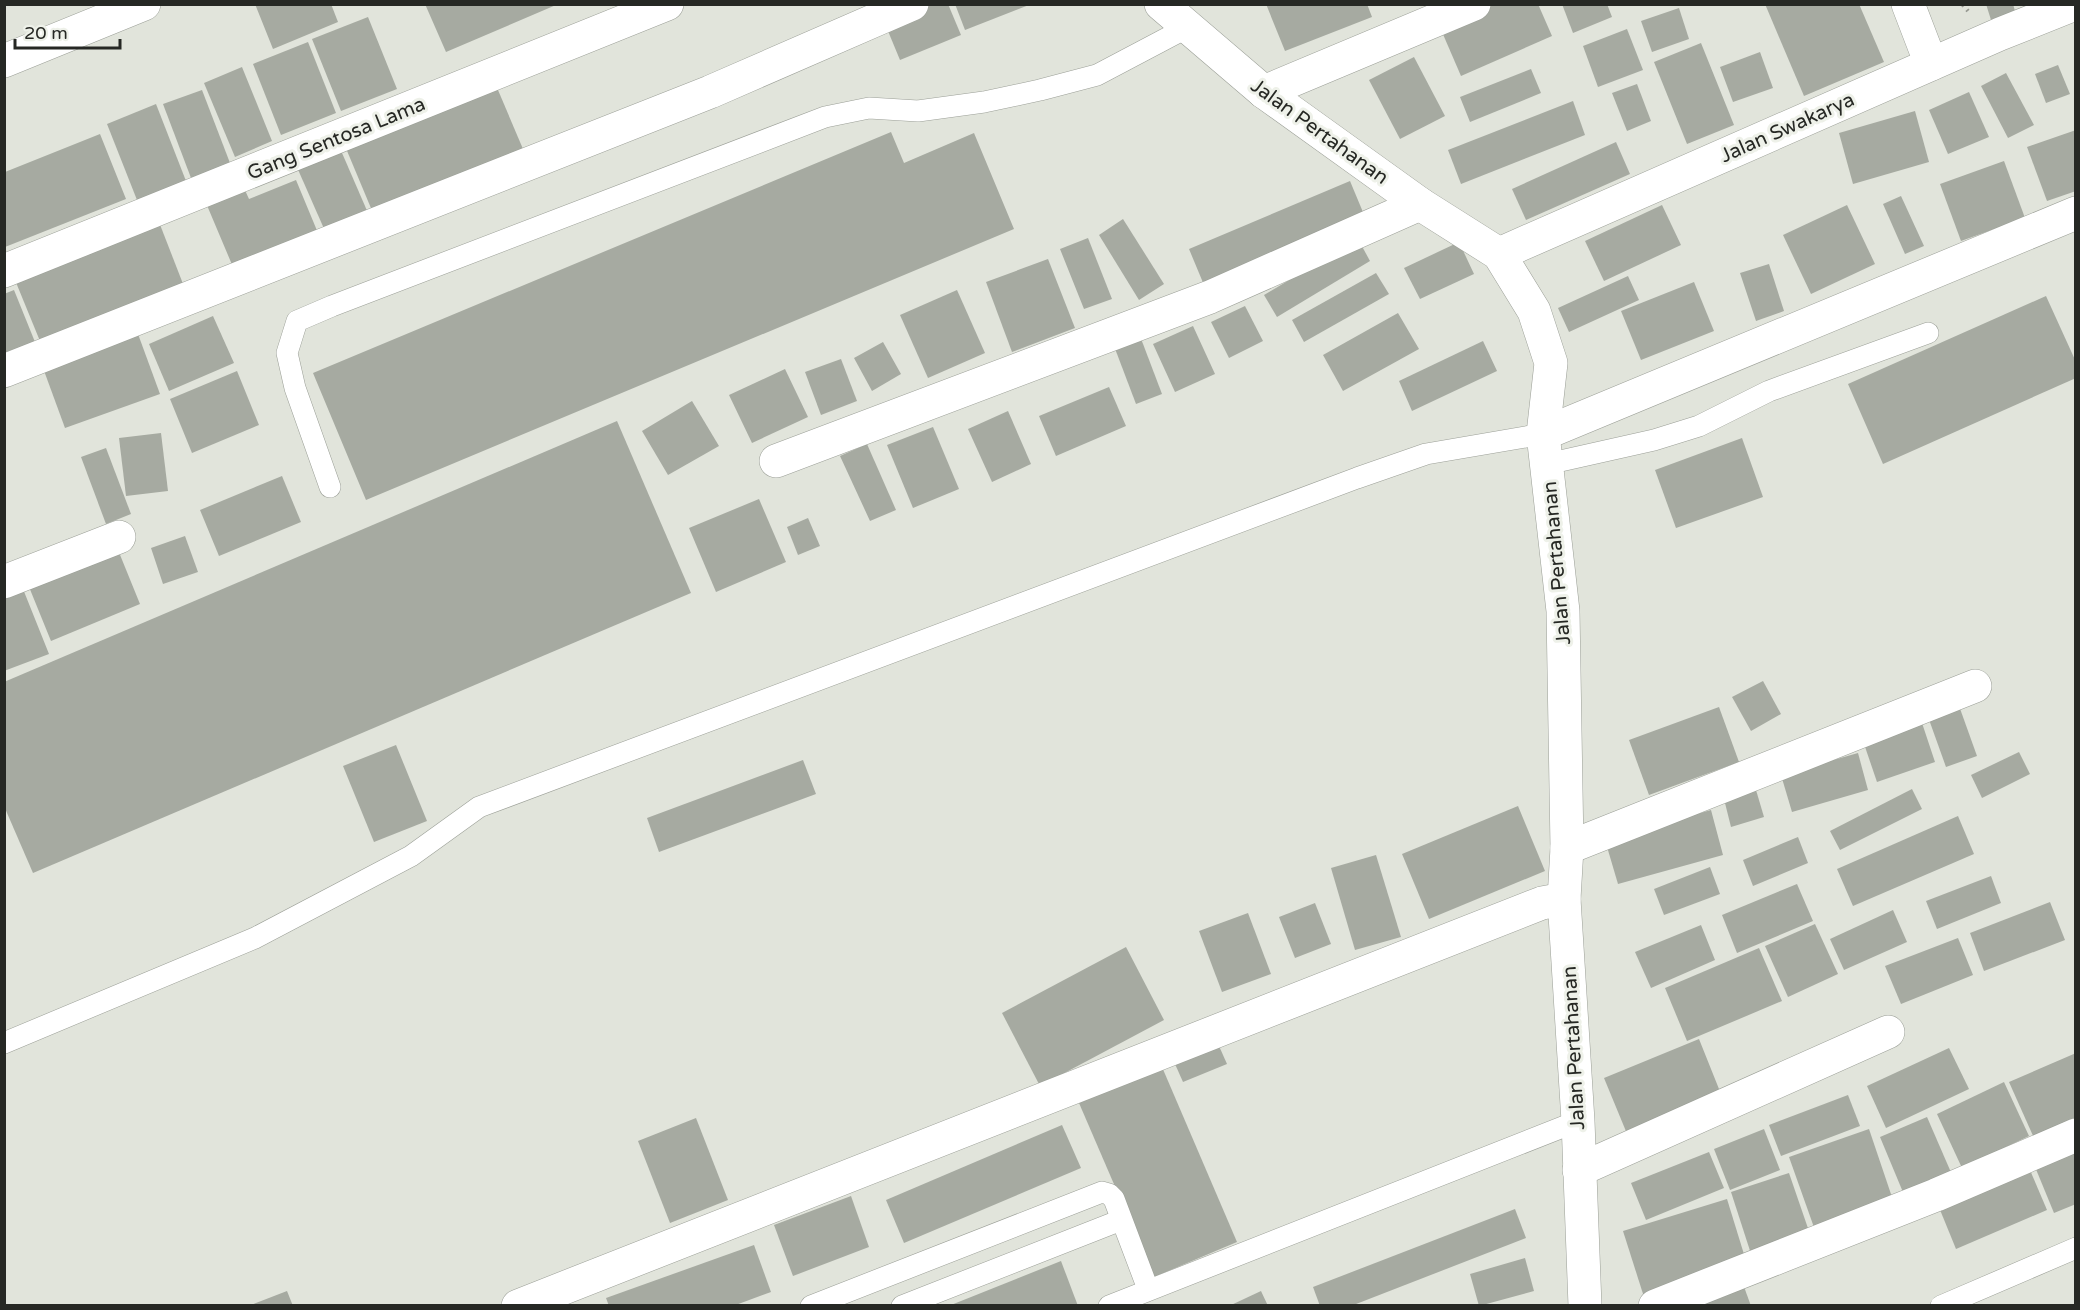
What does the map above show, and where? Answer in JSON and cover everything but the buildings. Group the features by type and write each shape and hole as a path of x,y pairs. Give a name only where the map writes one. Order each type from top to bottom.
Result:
{"street":[{"path":"4,61 144,4"},
{"name":"Gang Sentosa Lama","path":"4,271 667,4"},
{"path":"4,371 710,92 912,4"},
{"path":"1264,92 1474,4"},
{"path":"1908,4 1931,64"},
{"name":"Jalan Swakarya","path":"1499,254 1931,64 2075,4"},
{"name":"Jalan Pertahanan","path":"1174,12 1264,92 1420,204 1499,254 1534,311 1551,363 1545,449 1563,611 1567,848 1564,899 1578,1121 1585,1305"},
{"path":"776,461 1210,297 1420,204"},
{"path":"1545,449 2076,213"},
{"path":"4,582 118,537"},
{"path":"1567,848 1975,686"},
{"path":"518,1305 1542,903 1564,899"},
{"path":"1579,1170 1888,1032"},
{"path":"1655,1305 1936,1195 2076,1135"}],"lane":[{"path":"330,487 295,388 287,353 297,321 825,117 869,108 918,111 984,102 1097,75 1174,12"},
{"path":"4,1043 255,938 411,856 479,807 1357,478 1426,454 1545,449 1654,440 1699,426 1769,391 1928,333"},
{"path":"1109,1305 1578,1121"},
{"path":"812,1305 1102,1192 1114,1199 1148,1289"},
{"path":"902,1305 1121,1220"},
{"path":"1941,1305 2076,1248"}]}
